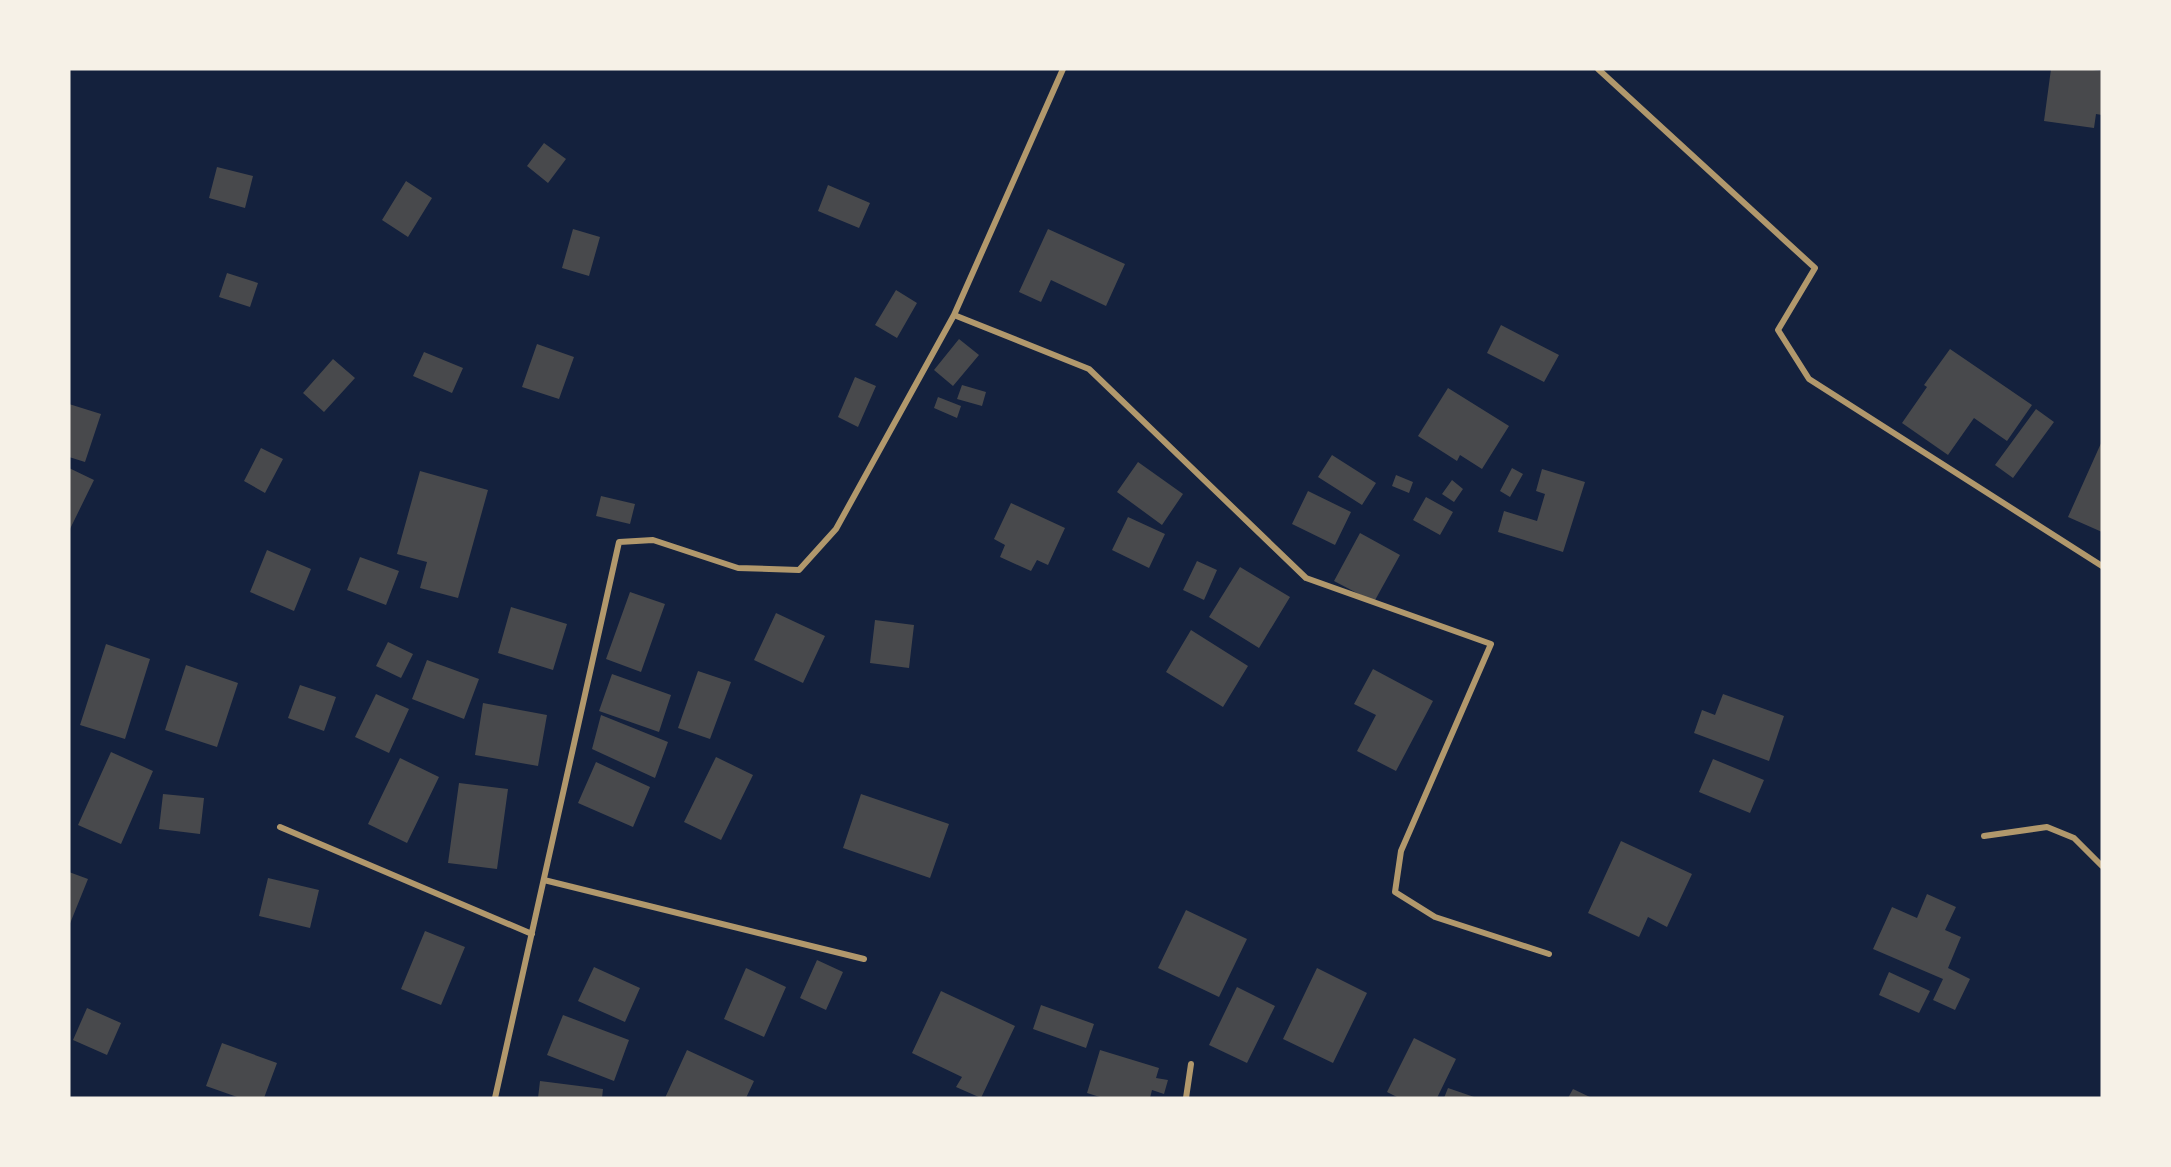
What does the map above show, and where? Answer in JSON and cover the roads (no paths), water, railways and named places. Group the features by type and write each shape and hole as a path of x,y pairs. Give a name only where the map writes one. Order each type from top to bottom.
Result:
{"street":[{"path":"495,1098 619,542 653,540 738,568 800,570 836,530 954,315 1063,69"},
{"path":"1598,69 1815,268 1778,330 1809,379 2102,566"},
{"path":"954,315 1089,369 1306,578 1491,644 1401,851 1395,892 1435,917 1549,954"},
{"path":"280,826 532,934"},
{"path":"1984,836 2047,827 2074,838 2102,866"},
{"path":"544,880 864,959"},
{"path":"1186,1098 1191,1064"}]}
